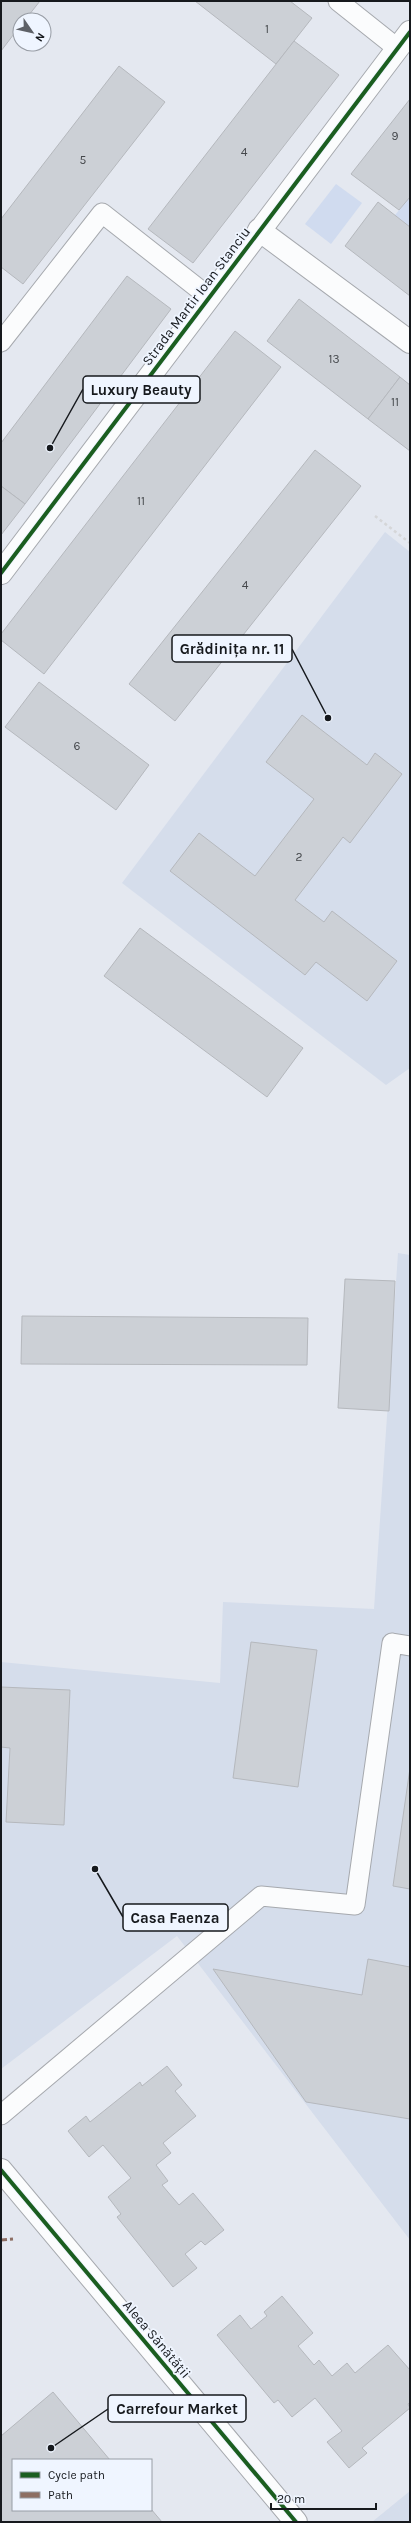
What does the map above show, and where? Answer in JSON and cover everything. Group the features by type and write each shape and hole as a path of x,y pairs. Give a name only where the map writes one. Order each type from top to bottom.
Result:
{"street":[{"name":"Strada Martir Ioan Stanciu","path":"1,573 404,40"},
{"path":"259,230 410,342"},
{"name":"Aleea Sănătății","path":"1,2170 296,2522"}],"lane":[{"path":"338,1 404,40"},
{"path":"1,342 102,213 209,297"},
{"path":"1,2115 262,1896 354,1905 392,1643 410,1646"}],"path":[{"path":"375,516 410,543"}],"shaded area":[{"path":"336,184 362,203 331,244 305,224"},
{"path":"410,197 410,227 395,215"},
{"path":"385,532 410,552 410,1068 386,1085 122,883"},
{"path":"398,1253 410,1255 410,2240 177,1936 1,2069 1,1662 220,1683 223,1602 374,1609"},
{"path":"410,2491 410,2522 372,2522"}],"building":[{"path":"1,1 40,1 31,12 12,12 12,37 1,51"},
{"path":"195,1 290,1 312,18 276,64"},
{"path":"294,41 339,75 193,263 148,229"},
{"path":"119,66 165,102 23,284 1,267 1,219"},
{"path":"410,99 410,197 399,210 351,174"},
{"path":"378,202 410,227 410,296 345,246"},
{"path":"127,276 171,309 25,504 1,486 1,443"},
{"path":"299,299 400,377 368,419 267,341"},
{"path":"235,331 281,367 44,674 1,640 1,634"},
{"path":"400,377 410,385 410,451 368,419"},
{"path":"315,450 361,486 175,721 129,684"},
{"path":"1,486 25,504 1,535"},
{"path":"39,682 149,765 116,810 5,727"},
{"path":"302,715 367,765 375,753 402,774 350,843 343,837 295,900 324,922 332,911 397,961 367,1001 316,962 305,975 170,871 199,833 255,876 314,799 266,762"},
{"path":"140,928 303,1048 267,1097 104,976"},
{"path":"345,1279 395,1281 389,1411 338,1408"},
{"path":"22,1316 308,1318 307,1365 21,1364"},
{"path":"251,1642 317,1650 298,1787 233,1778"},
{"path":"1,1687 70,1690 64,1825 6,1822 10,1748 1,1747"},
{"path":"410,1768 410,1889 393,1886"},
{"path":"368,1959 410,1967 410,2119 306,2102 213,1969 362,1995"},
{"path":"167,2066 182,2085 175,2091 196,2116 163,2143 171,2153 156,2165 168,2181 162,2185 179,2205 193,2193 224,2230 205,2245 201,2241 185,2254 197,2268 173,2287 117,2217 121,2214 108,2197 131,2178 103,2145 89,2157 68,2131 86,2116 90,2122 140,2082 142,2086"},
{"path":"282,2296 313,2333 298,2346 314,2365 319,2360 332,2376 347,2363 355,2373 388,2345 410,2370 410,2402 408,2404 410,2408 362,2448 367,2453 349,2468 327,2442 342,2431 315,2398 292,2417 278,2400 274,2403 217,2335 240,2315 251,2329 267,2316 264,2312"},
{"path":"53,2392 109,2459 12,2459 12,2511 152,2510 162,2522 1,2522 1,2436"}],"marked path":[{"path":"1,2240 13,2239"}],"cycle path":[{"path":"1,573 410,32"},
{"path":"1,2170 296,2522"}],"place":[{"name":"Luxury Beauty","path":"50,448"},
{"name":"Grădinița nr. 11","path":"328,718"},
{"name":"Casa Faenza","path":"95,1869"},
{"name":"Carrefour Market","path":"51,2448"}]}
